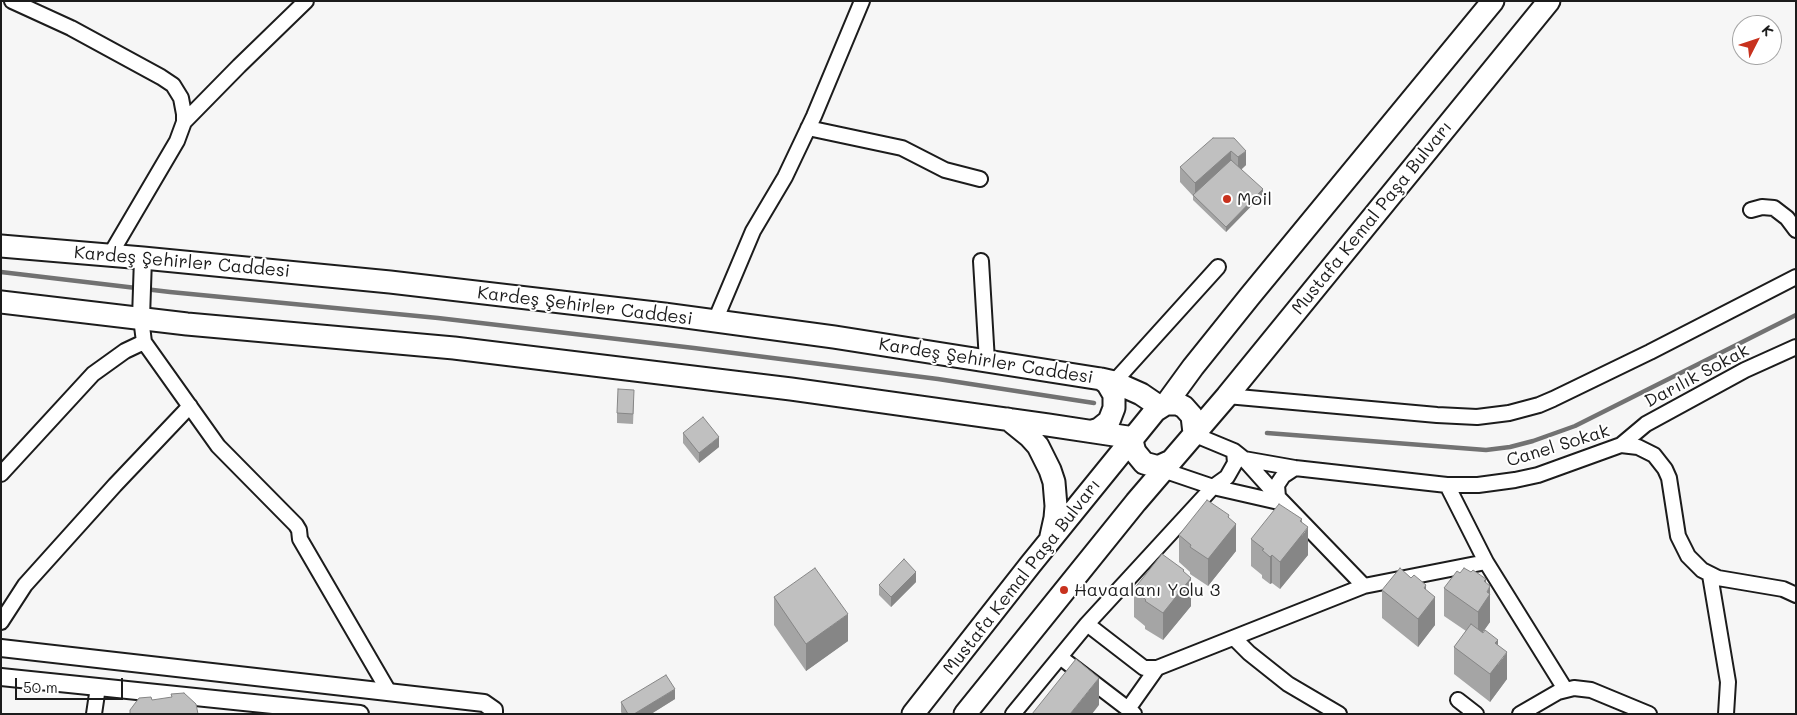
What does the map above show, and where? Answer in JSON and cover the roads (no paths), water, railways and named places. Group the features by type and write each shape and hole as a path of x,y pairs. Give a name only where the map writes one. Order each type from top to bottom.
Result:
{"main road":[{"path":"1133,440 1163,406 1250,296 1493,1"},
{"name":"Mustafa Kemal Paşa Bulvarı","path":"1194,433 1228,396 1548,1"},
{"name":"Kardeş Şehirler Caddesi","path":"1,246 390,282 715,321 1108,380 1163,406"},
{"path":"1,302 141,318 454,348 790,389 1008,419 1133,440"},
{"path":"1092,432 1109,421 1114,408 1114,395 1108,380"},
{"path":"965,714 1194,433 1194,421 1188,411 1178,404 1163,406"},
{"path":"1008,419 1029,436 1045,458 1050,470 1054,482 1056,506 1049,542"},
{"path":"1133,440 1135,452 1144,463 1155,466 1167,465"},
{"name":"Mustafa Kemal Paşa Bulvarı","path":"914,714 1049,542 1133,440"}],"street":[{"path":"12,1 71,28 167,80 173,85 181,98 184,122 177,141 110,255"},
{"path":"184,122 306,1"},
{"path":"715,321 753,231 785,177 808,128 862,1"},
{"path":"808,128 902,148 945,170 980,179"},
{"path":"1751,210 1762,206 1774,208 1787,218 1796,230"},
{"path":"144,258 141,318 144,342 218,446 296,525 299,530 300,539 389,692"},
{"path":"981,261 986,361"},
{"path":"1108,380 1218,267"},
{"path":"1228,396 1437,415 1477,417 1509,413 1554,399 1796,277"},
{"path":"1,474 93,374 125,351 144,342"},
{"name":"Darılık Sokak","path":"1621,445 1646,424 1744,370 1796,347"},
{"path":"1,622 25,585 115,485 190,406"},
{"name":"Canel Sokak","path":"1194,433 1239,455 1295,468 1447,485 1490,484 1538,475 1621,445 1638,447 1646,450 1660,461 1669,478 1678,536 1682,547 1696,564 1710,575 1718,578 1783,589 1796,595"},
{"path":"1013,714 1087,624 1213,487 1227,477 1239,455 1364,586"},
{"path":"1167,465 1213,487 1281,500"},
{"path":"1281,500 1277,485 1283,476 1295,468"},
{"path":"1447,485 1486,562 1565,690"},
{"path":"1087,624 1144,668 1157,668 1364,586 1486,562"},
{"path":"1710,575 1728,682 1726,714"},
{"path":"1234,638 1249,653 1288,684 1339,714"},
{"path":"1,648 484,703 494,710 494,714"},
{"path":"1060,658 1131,711 1157,668"},
{"path":"1,677 98,687 257,709 360,714"},
{"path":"94,714 98,687"},
{"path":"1520,714 1537,703 1565,690 1574,688 1591,690 1649,714"},
{"path":"1458,700 1476,714"}],"waterway":[{"path":"1,272 170,292 438,318 694,348 938,379 1094,403"},
{"path":"1267,433 1486,450 1510,447 1575,426 1796,315"}],"place":[{"name":"Moil","path":"1227,199"},
{"name":"Havaalanı Yolu 3","path":"1064,590"}]}
